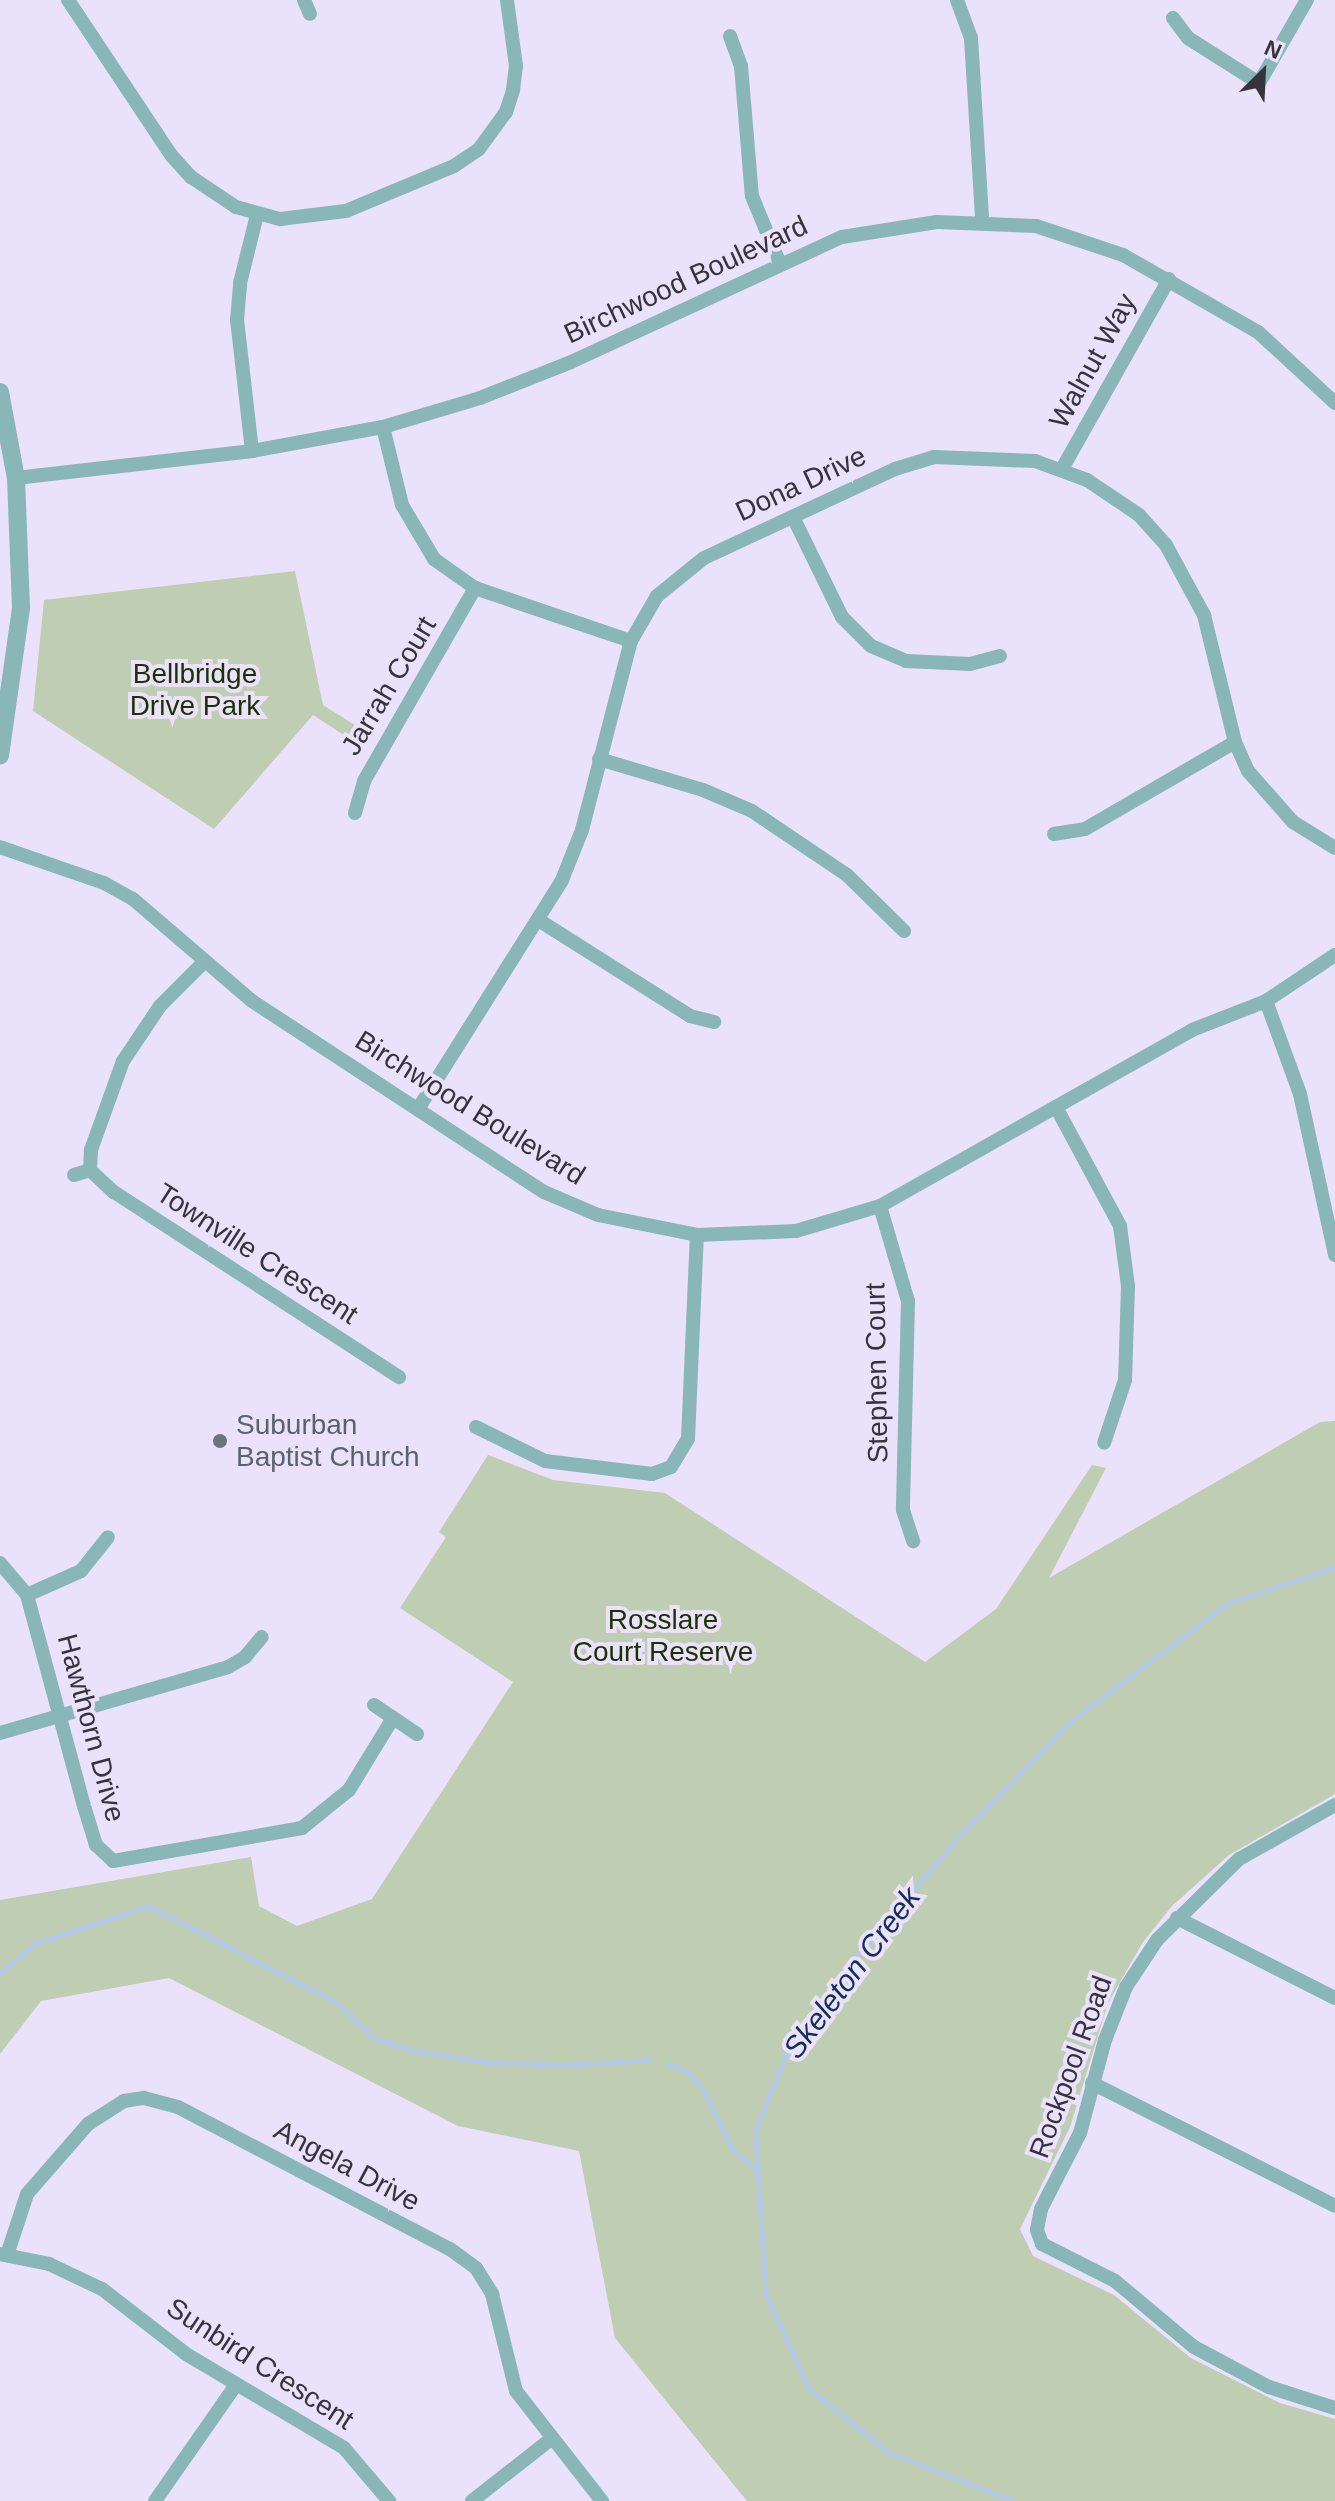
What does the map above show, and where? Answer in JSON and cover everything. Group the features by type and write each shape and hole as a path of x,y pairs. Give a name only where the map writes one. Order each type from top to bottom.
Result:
{"street":[{"path":"68,0 171,155 215,196 257,215 304,219 346,211 454,166 479,149 506,112 513,90 516,66 507,0"},
{"path":"957,0 971,38 982,220"},
{"path":"1173,18 1188,38 1259,83 1307,0"},
{"path":"730,36 741,66 752,196 780,264"},
{"path":"252,451 237,320 240,283 257,215"},
{"name":"Birchwood Boulevard","path":"16,478 252,451 383,427 480,398 571,362 842,237 893,226 982,220 1036,226 1084,240 1169,279 1258,332 1335,403"},
{"name":"Walnut Way","path":"1062,469 1169,279"},
{"path":"0,392 16,478 21,608 8,666 0,756"},
{"path":"383,427 410,525 434,559 475,588 631,641"},
{"name":"Dona Drive","path":"418,1109 540,921 582,830 631,641 657,596 677,575 895,469 934,457 1010,456 1062,469 1139,515 1179,566 1204,615 1235,742 1268,797 1293,822 1335,848"},
{"path":"793,517 842,617 871,646 906,661 970,664 1000,656"},
{"name":"Jarrah Court","path":"355,813 364,781 475,588"},
{"path":"1054,834 1085,829 1235,742"},
{"path":"599,759 703,790 752,811 847,875 904,931"},
{"name":"Birchwood Boulevard","path":"0,847 104,883 161,920 204,962 252,1001 544,1192 598,1215 697,1235 796,1231 880,1206 1192,1030 1266,1001 1335,955"},
{"path":"540,921 690,1016 714,1022"},
{"path":"74,1175 90,1170 91,1150 123,1061 160,1006 204,962"},
{"path":"1266,1001 1300,1094 1335,1255"},
{"path":"1056,1107 1120,1226 1128,1286 1125,1380 1104,1443"},
{"name":"Townville Crescent","path":"90,1170 114,1192 399,1377"},
{"name":"Stephen Court","path":"880,1206 908,1301 903,1510 913,1541"},
{"path":"476,1427 545,1461 643,1474 671,1467 688,1439 697,1235"},
{"path":"27,1595 81,1571 108,1537"},
{"name":"Hawthorn Drive","path":"0,1563 27,1595 96,1845 113,1861 302,1828 349,1790 393,1718"},
{"path":"0,1733 228,1667 245,1657 262,1637"},
{"path":"374,1705 417,1734"},
{"name":"Rockpool Road","path":"1335,1805 1239,1859 1177,1918 1126,1987 1092,2083 1080,2133 1038,2217 1042,2244 1115,2281 1194,2347 1269,2387 1335,2408"},
{"path":"1177,1918 1335,1998"},
{"path":"1092,2083 1335,2206"},
{"name":"Angela Drive","path":"4,2255 27,2194 88,2124 124,2101 160,2100 450,2249 476,2268 492,2294 516,2391 602,2501"},
{"name":"Sunbird Crescent","path":"4,2255 49,2264 102,2289 236,2385 344,2448 389,2501"},
{"path":"155,2501 236,2385"},
{"path":"472,2501 551,2439"}],"green space":[{"name":"Bellbridge Drive Park","path":"295,571 323,705 369,734 361,746 313,715 214,829 33,711 44,600"},
{"name":"Rosslare Court Reserve","path":"1335,1421 1335,1794 1229,1855 1172,1906 1143,1942 1108,2003 1070,2127 1020,2229 1033,2256 1114,2295 1191,2358 1280,2403 1335,2419 1335,2501 747,2501 615,2338 579,2151 458,2126 169,1978 41,2001 0,2054 0,1900 251,1857 259,1906 297,1926 372,1899 513,1682 400,1608 446,1537 439,1532 488,1455 553,1480 665,1493 925,1662 996,1609 1092,1465 1106,1468 1049,1578 1320,1422"}],"waterway":[{"name":"Skeleton Creek","path":"1014,2501 888,2452 809,2389 766,2295 755,2131 789,2047 843,1973 954,1842 1071,1721 1228,1603 1335,1567"},
{"path":"0,1973 36,1943 149,1906 336,2002 374,2038 410,2050 486,2062 561,2065 650,2060"},
{"path":"667,2063 688,2072 702,2088 732,2149 758,2172"}],"place":[{"name":"Suburban Baptist Church","path":"220,1441"}]}
